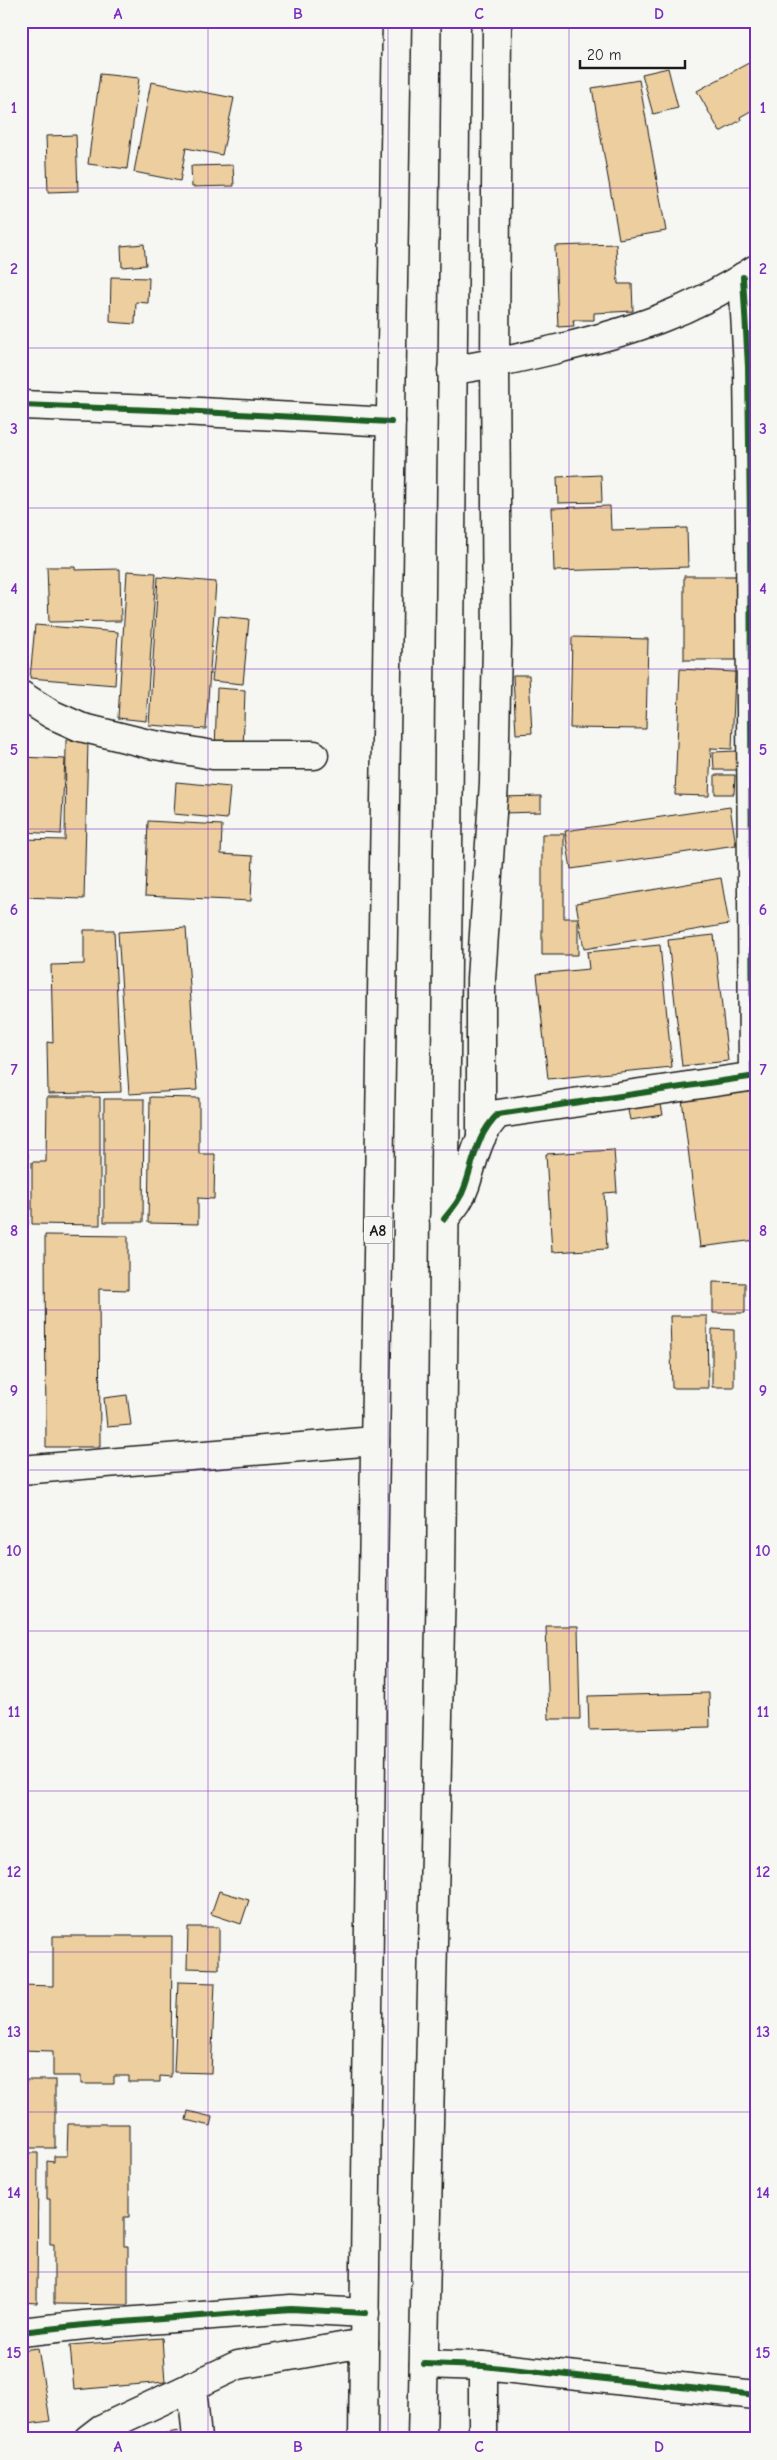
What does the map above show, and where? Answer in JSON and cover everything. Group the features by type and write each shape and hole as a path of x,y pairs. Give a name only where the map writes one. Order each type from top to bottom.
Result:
{"main road":[{"name":"A8","path":"363,2439 375,1441 397,21"},
{"path":"422,2439 440,1581 456,21"},
{"path":"481,1137 481,979 494,783 498,645 495,364 497,21"},
{"path":"452,370 495,364 620,334 690,308 750,273"},
{"path":"444,1219 457,1203 464,1188 474,1151 488,1123 498,1114 754,1076 753,523 748,367 750,273"},
{"path":"21,405 181,410 391,422"},
{"path":"21,695 51,714 80,727 149,744 214,755 314,755"},
{"path":"21,1470 375,1441"},
{"path":"21,2332 84,2324 291,2309 365,2313"},
{"path":"88,2439 101,2429 238,2365 364,2343"},
{"path":"424,2364 483,2366 756,2395"},
{"path":"483,2366 483,2439"},
{"path":"192,2386 197,2439"}],"building":[{"path":"756,59 756,108 740,117 741,120 720,132 697,91"},
{"path":"668,68 678,108 653,114 642,74"},
{"path":"100,74 139,78 127,169 88,164"},
{"path":"639,80 666,231 619,239 592,88"},
{"path":"151,82 234,98 222,155 186,148 180,181 134,172"},
{"path":"76,135 78,191 48,192 46,136"},
{"path":"233,165 234,186 192,187 191,166"},
{"path":"144,244 146,265 122,267 121,246"},
{"path":"616,244 618,284 632,284 633,311 594,313 594,320 573,320 574,326 558,327 555,246"},
{"path":"111,277 149,278 148,303 136,302 135,324 110,322"},
{"path":"601,475 602,502 558,503 557,477"},
{"path":"610,506 611,530 687,528 688,567 554,571 552,508"},
{"path":"47,567 75,567 75,570 120,569 121,621 49,622"},
{"path":"127,571 156,573 146,721 118,718"},
{"path":"684,576 738,576 738,660 684,660"},
{"path":"158,577 216,582 206,729 149,725"},
{"path":"219,616 249,619 243,684 212,681"},
{"path":"35,625 118,632 115,685 30,678"},
{"path":"572,637 648,639 646,729 570,728"},
{"path":"680,669 735,672 732,749 711,748 709,796 675,795"},
{"path":"513,675 529,675 532,733 516,734"},
{"path":"217,688 245,690 243,752 215,751"},
{"path":"66,740 88,741 84,899 21,897 21,839 65,840"},
{"path":"737,751 738,770 714,770 713,752"},
{"path":"21,757 65,759 61,834 21,832"},
{"path":"715,775 735,775 734,794 715,794"},
{"path":"176,782 230,787 227,819 174,814"},
{"path":"541,796 541,812 502,813 502,797"},
{"path":"730,807 736,845 571,869 565,831"},
{"path":"148,821 222,825 221,854 253,856 251,901 145,896"},
{"path":"542,834 564,834 564,918 578,918 578,955 542,955"},
{"path":"721,878 729,924 584,949 576,903"},
{"path":"186,928 197,1090 129,1094 118,932"},
{"path":"84,930 114,930 121,1092 48,1094 47,1042 53,1043 51,965 84,964"},
{"path":"714,935 728,1061 682,1066 668,940"},
{"path":"660,945 672,1067 548,1079 537,974 589,969 587,952"},
{"path":"756,1091 756,1240 700,1247 682,1099"},
{"path":"47,1097 100,1097 100,1225 32,1224 32,1162 46,1162"},
{"path":"150,1097 199,1098 199,1154 215,1154 214,1199 198,1198 198,1224 148,1223"},
{"path":"104,1099 144,1099 143,1222 104,1222"},
{"path":"660,1099 663,1115 630,1120 627,1105"},
{"path":"614,1150 617,1192 604,1193 607,1249 552,1252 546,1154"},
{"path":"21,1153 28,1153 28,1226 21,1225"},
{"path":"45,1235 128,1236 128,1290 99,1289 100,1447 46,1447"},
{"path":"21,1247 25,1272 21,1272"},
{"path":"753,1275 756,1275 756,1318 755,1318"},
{"path":"713,1282 745,1283 745,1313 713,1313"},
{"path":"670,1316 707,1316 708,1388 672,1388"},
{"path":"21,1317 28,1318 27,1365 21,1364"},
{"path":"712,1329 734,1330 734,1387 712,1387"},
{"path":"127,1395 131,1425 107,1427 104,1398"},
{"path":"546,1626 578,1626 580,1719 549,1719"},
{"path":"709,1693 710,1727 589,1730 588,1696"},
{"path":"219,1891 249,1900 241,1924 211,1914"},
{"path":"188,1927 219,1927 219,1969 187,1968"},
{"path":"53,1936 172,1936 171,2077 160,2076 160,2082 129,2082 129,2076 114,2076 114,2084 81,2084 81,2076 53,2076 53,2051 21,2050 21,1985 53,1986"},
{"path":"178,1982 215,1983 211,2073 174,2072"},
{"path":"26,2080 55,2080 55,2148 26,2148"},
{"path":"188,2111 212,2117 210,2126 186,2120"},
{"path":"68,2124 129,2124 129,2217 124,2217 124,2246 128,2246 128,2305 54,2304 54,2244 50,2244 50,2199 47,2199 47,2161 54,2162 54,2156 67,2156"},
{"path":"21,2153 38,2153 37,2303 21,2302"},
{"path":"162,2338 165,2382 74,2390 70,2345"},
{"path":"38,2348 50,2421 21,2425 21,2350"},
{"path":"178,2431 180,2439 135,2439"}],"cycle path":[{"path":"743,277 748,367 750,523 753,1076"},
{"path":"21,405 391,422"},
{"path":"444,1219 461,1195 485,1130 498,1114 756,1076"},
{"path":"21,2332 84,2325 291,2309 365,2313"},
{"path":"424,2364 483,2366 756,2395"}]}
